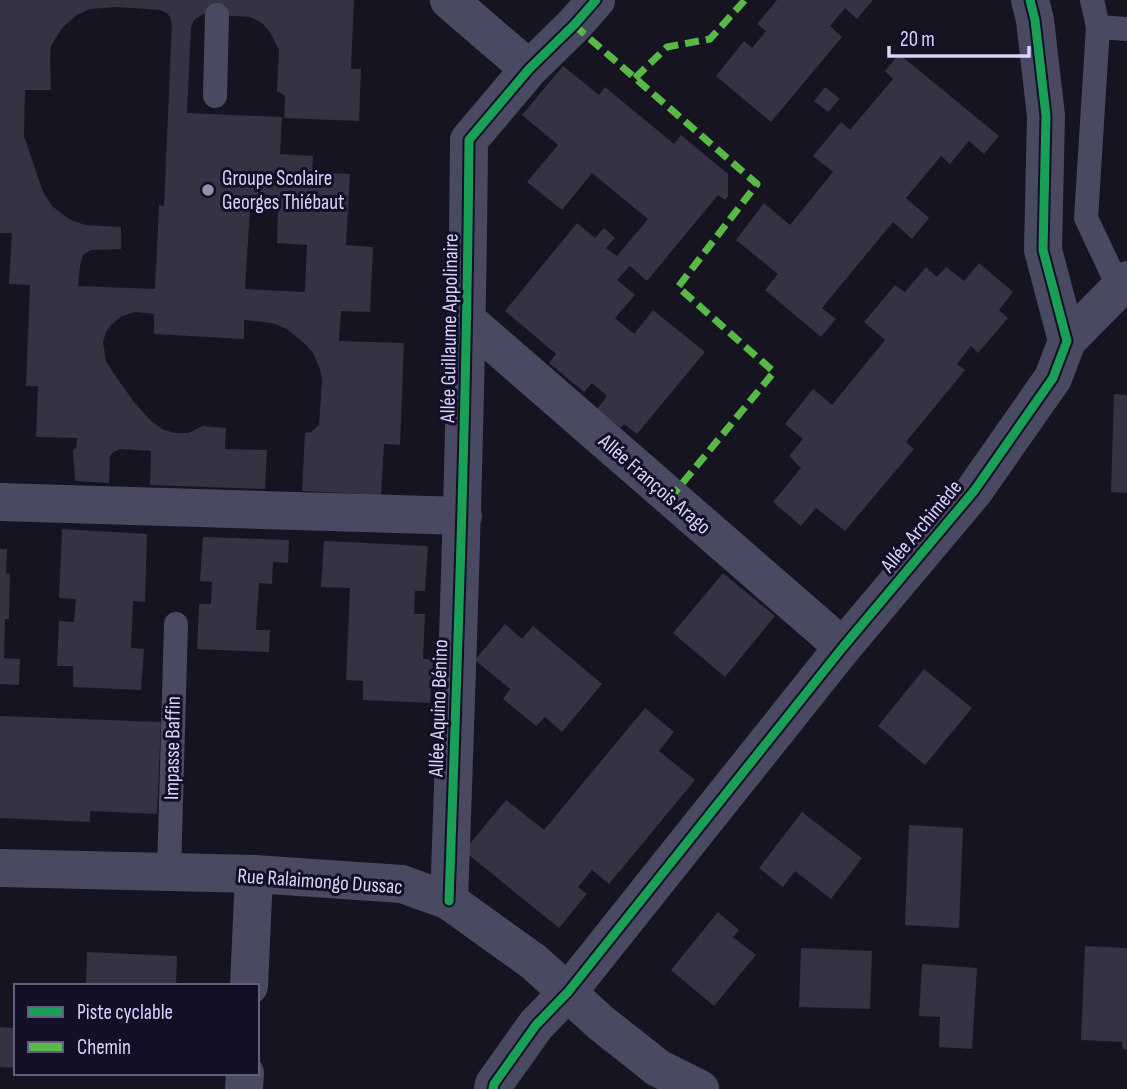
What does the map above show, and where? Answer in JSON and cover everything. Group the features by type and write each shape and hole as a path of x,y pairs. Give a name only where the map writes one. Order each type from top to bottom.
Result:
{"street":[{"path":"449,0 529,69 596,0"},
{"path":"1030,0 1035,20 1046,116 1043,250 1067,341"},
{"name":"Allée Guillaume Appolinaire","path":"463,516 469,140 529,69"},
{"path":"1067,341 1123,284"},
{"name":"Allée François Arago","path":"468,321 843,647"},
{"name":"Allée Archimède","path":"493,1089 536,1025 568,992 843,647 974,491 1053,378 1067,341"},
{"path":"0,502 463,516"},
{"name":"Allée Aquino Bénino","path":"449,901 463,516"},
{"name":"Rue Ralaimongo Dussac","path":"0,868 254,874 402,884 449,901 534,962 601,1023 658,1068 700,1089"},
{"path":"249,984 254,874"}],"lane":[{"path":"1092,0 1098,27 1086,218 1123,284"},
{"path":"215,96 217,15"},
{"path":"1098,27 1127,29"},
{"name":"Impasse Baffin","path":"169,872 176,624"}],"building":[{"path":"0,0 354,0 351,69 361,69 359,121 284,118 285,96 277,91 279,50 270,32 262,23 250,17 203,14 194,20 191,27 187,113 282,117 280,154 313,156 312,172 350,174 346,245 373,247 370,312 341,311 339,341 404,343 400,445 384,444 381,495 302,491 305,433 311,432 319,425 322,380 313,353 287,329 272,323 244,320 244,339 154,334 154,314 135,312 122,316 112,324 103,342 106,361 134,402 151,421 164,430 188,433 203,426 226,428 225,449 267,450 265,489 150,485 151,451 120,449 110,456 109,483 75,481 73,450 76,448 77,438 36,437 38,386 26,386 30,285 9,284 12,233 0,233","holes":["116,7 160,10 167,13 172,24 164,206 159,205 155,289 78,286 83,255 91,250 121,249 121,227 85,225 69,219 52,206 43,192 24,136 25,90 51,90 51,46 62,28 77,15 90,9","250,209 278,210 277,243 307,245 305,292 245,289"]},
{"path":"777,0 873,0 857,19 845,8 830,26 842,37 771,122 716,76 744,41 752,48 766,31 757,24"},
{"path":"899,54 999,136 984,154 969,141 950,164 941,156 906,198 929,218 912,239 893,222 822,308 836,319 821,337 765,290 778,274 736,240 764,203 790,225 833,172 813,156 841,122 850,130 893,79 885,71"},
{"path":"563,66 599,95 605,87 674,144 681,135 728,174 728,196 725,200 718,195 647,281 630,266 617,280 635,295 615,318 634,334 653,310 705,352 637,434 624,424 621,428 597,409 607,396 592,383 584,392 549,363 556,354 505,311 577,223 595,238 604,228 615,238 606,248 617,256 648,219 592,173 562,210 527,182 558,145 522,115"},
{"path":"825,87 840,99 828,112 814,101"},
{"path":"979,263 1013,292 999,310 1008,318 978,353 971,346 957,364 965,370 906,442 914,449 845,531 816,508 801,526 773,502 801,468 789,456 803,439 785,424 813,389 832,405 885,340 864,322 895,285 905,292 926,267 937,277 946,267 964,281"},
{"path":"1114,394 1127,395 1127,493 1111,492"},
{"path":"62,529 147,534 145,602 133,601 131,648 144,649 141,690 73,687 73,666 57,666 59,621 74,622 76,599 59,598"},
{"path":"203,537 289,540 288,563 273,562 272,584 259,583 256,630 270,630 269,652 197,649 199,604 211,604 212,582 200,581"},
{"path":"324,541 428,546 425,591 415,591 414,614 425,614 423,659 433,659 430,703 363,700 363,681 346,680 350,588 321,587"},
{"path":"0,549 7,549 6,574 10,573 9,619 5,619 4,658 20,659 19,685 0,684"},
{"path":"723,573 775,616 725,677 673,633"},
{"path":"505,624 522,639 533,626 602,684 562,732 545,717 536,726 503,699 510,689 475,660"},
{"path":"924,669 972,708 925,765 878,726"},
{"path":"645,708 674,732 659,751 695,780 609,884 592,870 578,887 587,894 559,928 464,851 506,800 544,830"},
{"path":"0,716 161,722 157,814 90,811 90,822 0,818"},
{"path":"802,812 862,858 831,899 795,871 783,887 759,868"},
{"path":"909,825 963,828 959,928 905,925"},
{"path":"718,912 739,930 733,937 756,955 714,1006 671,970"},
{"path":"1085,946 1127,948 1127,1050 1123,1049 1122,1042 1081,1040"},
{"path":"801,948 872,951 870,1009 799,1007"},
{"path":"87,952 177,956 176,984 86,984"},
{"path":"922,964 977,968 972,1049 939,1047 940,1017 919,1016"},
{"path":"0,1027 14,1028 14,1068 0,1067"}],"marked path":[{"path":"635,78 667,47 710,39 745,0"},
{"path":"574,25 757,184 678,287 774,372 671,497"}],"cycle path":[{"path":"449,901 459,616 469,140 529,69 596,0"},
{"path":"493,1089 536,1025 568,992 843,647 974,491 1053,378 1067,341 1043,250 1046,116 1035,20 1030,0"}],"place":[{"name":"Groupe Scolaire Georges Thiébaut","path":"208,190"}]}
